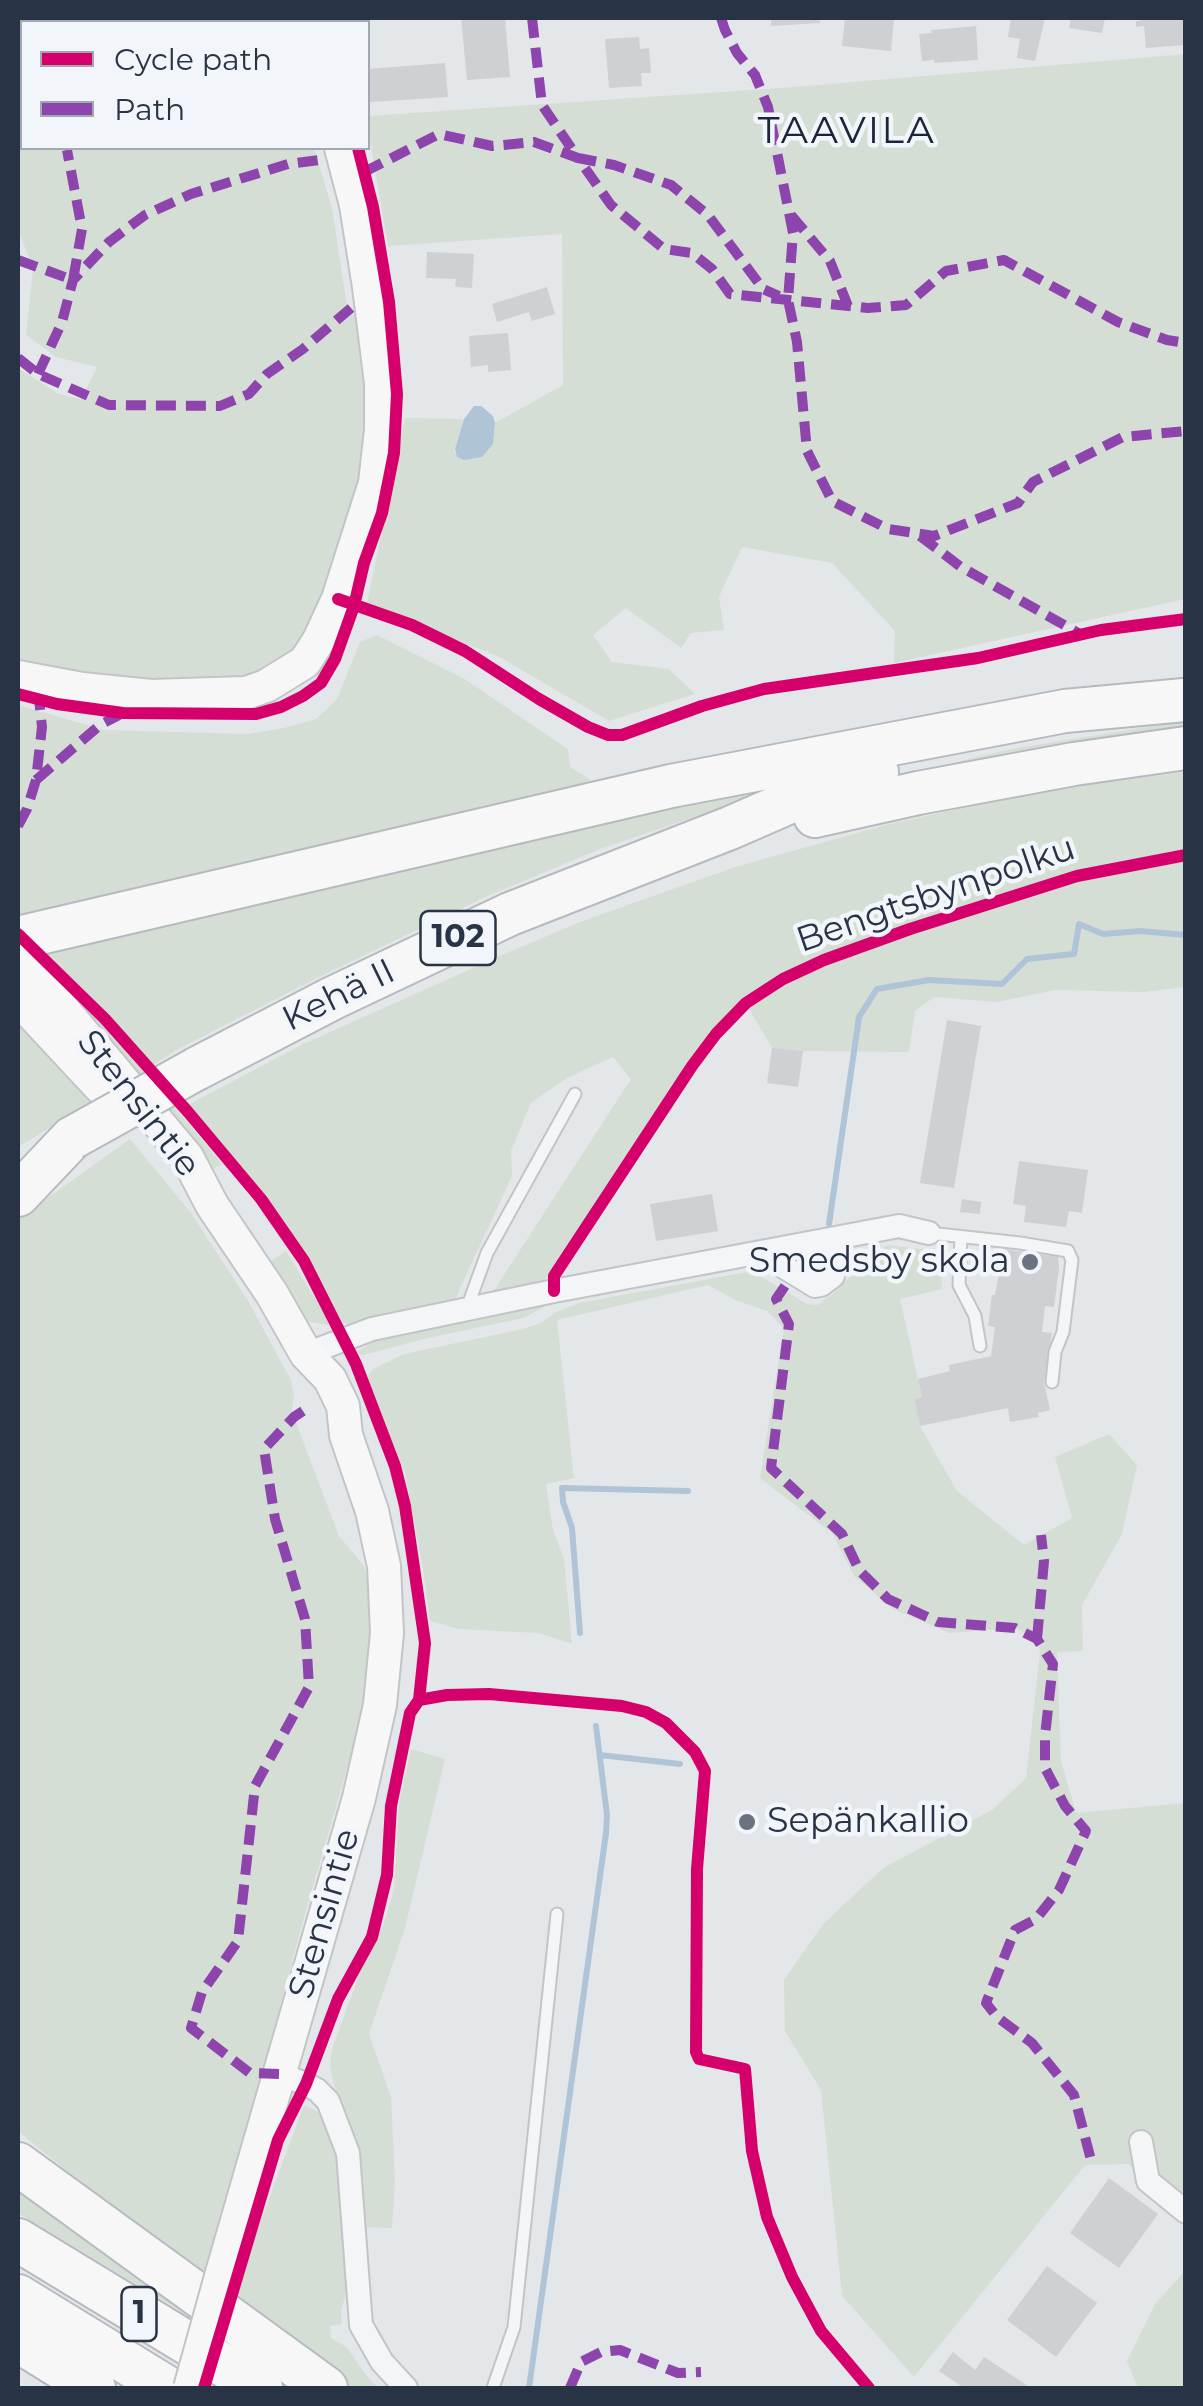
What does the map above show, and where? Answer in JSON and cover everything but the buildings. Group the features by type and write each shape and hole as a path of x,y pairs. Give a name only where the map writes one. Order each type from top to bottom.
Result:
{"highway":[{"name":"Kehä II","path":"18,1171 196,1069 333,998 510,914 730,828 824,786 1185,700"},
{"path":"18,938 670,786 1065,711 1185,700"},
{"name":"Kehä II","path":"730,828 836,813 918,793 1074,764 1186,748"},
{"path":"18,1195 72,1138"},
{"path":"23,2166 326,2388"},
{"name":"1","path":"18,2240 260,2388"},
{"name":"1","path":"18,2296 168,2388"},
{"path":"18,2340 94,2388"}],"main road":[{"path":"18,677 151,696 246,694 305,662 319,640 338,599 376,483 381,430 381,383 369,287 356,205 342,150"},
{"name":"Stensintie","path":"18,965 62,1008 187,1157 306,1354 330,1378 343,1406 346,1435 372,1511 384,1566 386,1656 380,1706 359,1798 190,2388"},
{"name":"Stensintie","path":"18,999 172,1169 212,1204"}],"street":[{"path":"306,1354 372,1329 466,1308 899,1226 929,1233"},
{"path":"761,1253 814,1286 820,1285 833,1276 831,1240"},
{"path":"278,2074 306,2084 328,2101 348,2152 361,2325 382,2362 406,2388"},
{"path":"1140,2142 1148,2181 1186,2212"}],"lane":[{"path":"466,1308 487,1253 574,1094"},
{"path":"929,1233 1068,1251 1072,1260 1052,1382"},
{"path":"961,1237 959,1285 975,1316 980,1346"},
{"path":"493,2388 514,2326 557,1914"}],"shaded area":[{"path":"18,18 34,20 20,20 20,150 315,150 332,208 347,307 358,316 365,347 369,464 345,547 294,655 271,676 152,686 18,666 18,368 59,394 81,399 97,367 56,357 26,335 33,269 18,229"},
{"path":"1185,54 1185,599 894,663 895,631 832,563 742,547 719,597 724,630 691,633 681,648 626,608 593,635 612,662 669,669 695,694 609,721 501,658 367,603 405,418 464,419 454,453 495,432 495,423 563,385 562,234 388,246 370,140 370,116 795,87"},
{"path":"377,635 463,678 568,749 570,767 591,780 542,802 18,920 18,705 104,730 247,734 284,728 316,719 337,699 360,642"},
{"path":"1185,721 1185,729 876,781 1011,749"},
{"path":"827,772 600,849 483,898 315,979 153,1065 102,1007 44,951 181,917"},
{"path":"1185,772 1185,987 1144,992 1055,990 997,1002 934,997 915,1011 909,1052 772,1048 746,1004 692,1066 554,1276 489,1298 631,1079 613,1057 567,1078 531,1103 511,1151 512,1176 453,1304 349,1324 343,1323 265,1198 188,1105 301,1045 502,955 580,922 735,867 970,806"},
{"path":"18,941 113,1034 222,1164 213,1169"},
{"path":"18,1014 96,1100 18,1147"},
{"path":"130,1139 191,1213 247,1299 291,1380 294,1417 339,1536 364,1566 374,1605 359,1727 206,2280 18,2131 18,1219"},
{"path":"887,1245 929,1250 940,1257 942,1289 900,1299 922,1397 914,1399 920,1426 957,1491 1024,1545 1072,1518 1055,1457 1109,1434 1137,1465 1122,1534 1082,1605 1083,1651 1057,1652 1061,1761 1076,1813 1185,1803 1185,2211 1145,2186 1129,2164 1085,2165 914,2377 842,2296 821,2090 785,2031 784,1980 823,1924 883,1868 992,1810 1026,1778 1040,1652 1037,1639 1015,1628 949,1633 893,1609 854,1576 832,1533 760,1478 784,1328 767,1311 708,1285 557,1320 574,1478 546,1484 553,1530 564,1559 572,1644 539,1633 459,1629 430,1621 405,1473 368,1381 373,1369 404,1354 523,1329 579,1303 747,1272 807,1304 817,1305"},
{"path":"286,1251 328,1325 304,1321 287,1296 271,1261"},
{"path":"545,1301 545,1306 524,1318 367,1354 356,1352 406,1331"},
{"path":"411,1749 445,1759 405,1928 369,2034 391,2097 395,2182 392,2228 364,2227 359,2162 351,2125 330,2067 332,2049 363,1964 383,1926 394,1889 399,1803"},
{"path":"304,2105 320,2113 340,2165 349,2283 341,2311 342,2324 330,2326 331,2338 347,2347 378,2388 352,2388 236,2303 246,2260"},
{"path":"18,2174 290,2377 18,2213"},
{"path":"1185,2271 1185,2388 1138,2388 1127,2361 1155,2304"}],"water":[{"path":"474,406 481,406 493,416 493,444 482,457 464,460 457,457 455,449 464,419"}],"waterway":[{"path":"829,1224 859,1017 877,989 929,980 1002,984 1027,959 1074,954 1079,924 1103,934 1140,931 1186,935"},
{"path":"580,1633 572,1528 562,1488 688,1491"},
{"path":"529,2388 606,1833 596,1726"},
{"path":"600,1755 680,1764"}],"marked path":[{"path":"532,18 542,105 578,158 614,165 671,185 708,215 763,289 779,296"},
{"path":"721,18 737,53 755,75 768,107 793,233 788,300 797,342 807,451 832,501 888,529 934,536 1018,503 1033,482 1123,437 1186,431"},
{"path":"364,172 439,134 492,146 534,142 578,158 611,205 664,249 692,253 712,269 730,294 868,308 906,305 946,271 1004,260 1118,322 1186,343"},
{"path":"18,260 73,280 82,229 67,150"},
{"path":"38,374 62,322 73,280 109,242 145,215 191,194 288,164 327,159"},
{"path":"791,215 830,261 848,306"},
{"path":"18,358 38,374 109,405 220,406 249,394 267,374 351,308"},
{"path":"920,536 961,567 1082,635"},
{"path":"18,826 36,780 42,727 39,699"},
{"path":"36,780 100,725 119,715"},
{"path":"785,1286 776,1299 789,1324 771,1468 842,1534 859,1570 888,1599 938,1622 1015,1628 1037,1639 1053,1664 1045,1768 1065,1806 1086,1831 1059,1890 1036,1919 1015,1930 986,2003 997,2017 1032,2043 1074,2095 1091,2160"},
{"path":"279,2074 250,2073 191,2028 202,1992 238,1941 255,1786 309,1687 305,1619 275,1519 264,1449 303,1411"},
{"path":"1037,1639 1044,1561 1041,1535"},
{"path":"570,2388 581,2362 601,2352 620,2350 678,2373 701,2372"}],"cycle path":[{"path":"18,694 123,713 256,714 281,707 321,683 335,659 354,606 382,513 394,453 397,394 389,302 359,150"},
{"path":"338,599 412,625 465,651 539,699 608,735 622,735 764,689 978,658 1101,630 1186,619"},
{"name":"Bengtsbynpolku","path":"554,1291 554,1276 692,1066 746,1003 783,979 824,960 910,929 1077,876 1186,855"},
{"path":"18,934 105,1019 188,1112 261,1199 304,1261 356,1364 395,1466 405,1506 425,1643 419,1700 410,1713 391,1806 387,1875 372,1937 338,1999 306,2084 278,2140 204,2388"},
{"path":"419,1700 489,1694 622,1706 646,1712 666,1723 695,1752 705,1771 697,1869 696,2052 699,2059 745,2069 752,2151 767,2217 792,2277 821,2331 869,2388"}],"place":[{"name":"Smedsby skola","path":"1030,1262"},
{"name":"Sepänkallio","path":"747,1822"}],"district":[{"name":"TAAVILA","path":"847,132"}]}
